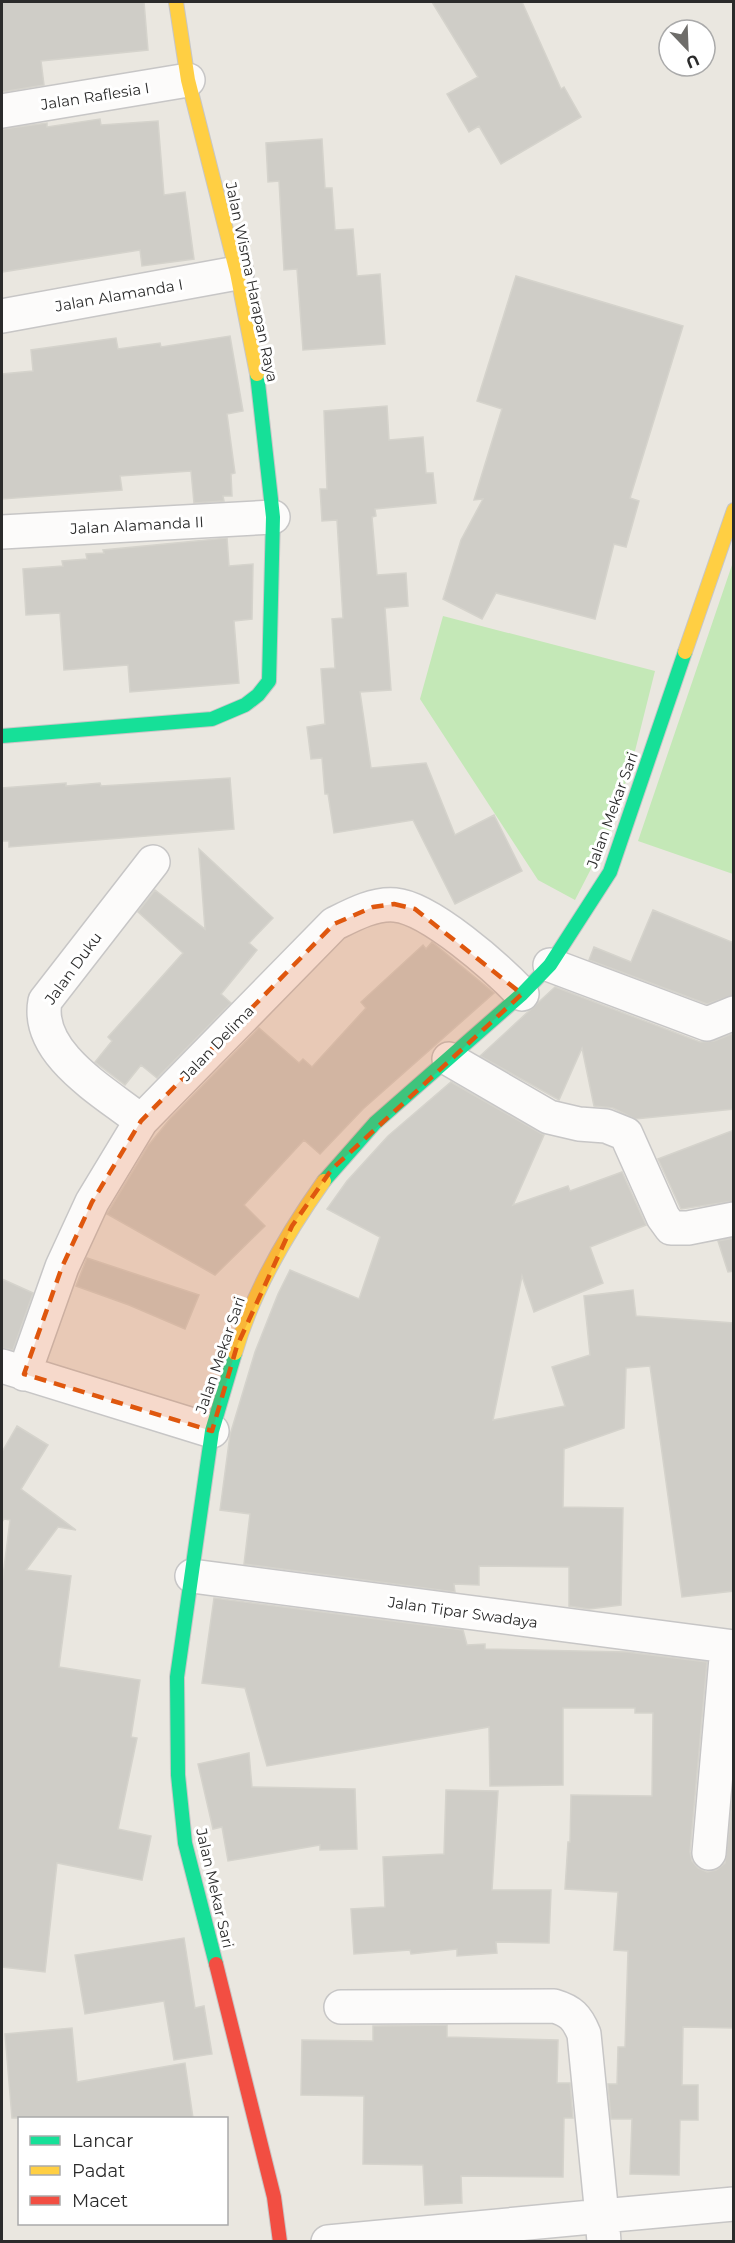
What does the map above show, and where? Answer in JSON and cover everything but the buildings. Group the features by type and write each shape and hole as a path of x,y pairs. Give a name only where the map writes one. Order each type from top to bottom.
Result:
{"street":[{"name":"Jalan Wisma Harapan Raya","path":"2,736 212,719 230,713 250,702 264,690 269,681 273,517 259,385 237,273 188,80 176,2"},
{"name":"Jalan Raflesia I","path":"2,111 188,80"},
{"name":"Jalan Alamanda I","path":"2,316 237,273"},
{"name":"Jalan Mekar Sari","path":"280,2241 274,2197 250,2095 186,1843 178,1775 177,1677 212,1431 237,1346 261,1286 292,1226 332,1168 375,1124 522,994 550,965 610,872 734,510"},
{"name":"Jalan Alamanda II","path":"2,532 273,517"},
{"name":"Jalan Duku","path":"141,1121 71,1065 46,1032 42,1016 45,1001 153,862"},
{"name":"Jalan Delima","path":"13,1370 92,1202 141,1121 334,924 373,907 394,904 415,909 444,928 505,977 522,994"},
{"path":"550,965 707,1024 734,1013"},
{"path":"449,1059 549,1117 579,1124 606,1126 626,1134 663,1217 671,1228 688,1228 734,1219"},
{"path":"13,1370 212,1431"},
{"name":"Jalan Tipar Swadaya","path":"192,1576 730,1647"},
{"path":"709,1853 730,1647"},
{"path":"341,2007 554,2006 574,2014 584,2034 603,2229"},
{"path":"328,2241 603,2229 734,2204"}],"highlighted area":[{"path":"394,904 415,909 522,994 332,1169 292,1226 237,1346 212,1431 24,1374 62,1267 92,1202 141,1121 334,924 373,907"}],"green space":[{"path":"733,562 733,874 638,841"},
{"path":"443,616 655,671 633,759 610,832 575,900 538,880 420,699"}],"traffic: fast":[{"path":"2,736 212,719 245,705 258,695 269,681 273,517 257,374"},
{"path":"324,1181 375,1123 522,994 550,965 610,872 685,652"},
{"path":"216,1964 185,1843 178,1775 177,1677 212,1431 235,1353"}],"traffic: slow":[{"path":"176,2 188,80 237,273 257,374"},
{"path":"685,652 734,510"},
{"path":"235,1353 251,1307 272,1263 324,1181"}],"traffic: jam":[{"path":"216,1964 274,2197 280,2242"}]}
